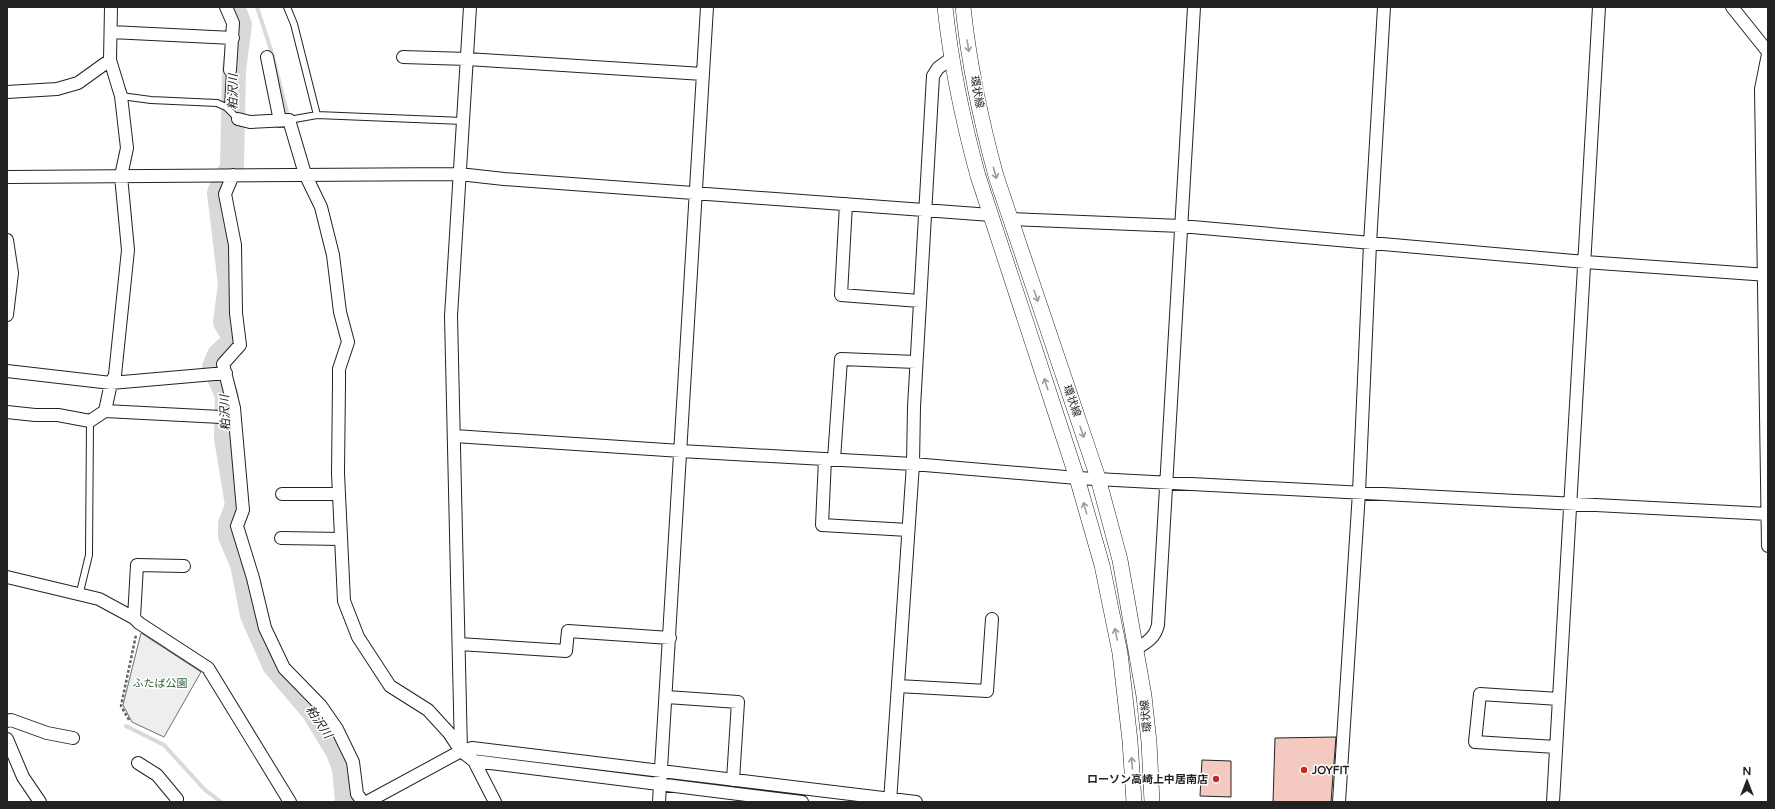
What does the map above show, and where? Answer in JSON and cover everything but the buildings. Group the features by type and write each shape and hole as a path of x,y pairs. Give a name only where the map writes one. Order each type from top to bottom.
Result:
{"street":[{"path":"105,411 111,383 115,375 128,250 121,176 127,148 121,96 110,60 111,7"},
{"path":"226,7 233,23 230,70"},
{"path":"461,751 455,436 451,316 470,7"},
{"path":"660,802 707,7"},
{"name":"環状線","path":"945,7 952,58 967,137 1077,478 1102,565 1120,654 1130,734 1134,802"},
{"name":"環状線","path":"963,7 970,57 985,134 1010,219 1098,478 1120,560 1136,649 1147,727 1152,802"},
{"path":"1136,649 1152,639 1158,625 1194,7"},
{"path":"1339,802 1359,492 1370,244 1384,7"},
{"path":"1552,802 1599,7"},
{"path":"1732,7 1768,53 1761,89 1766,275 1768,546"},
{"path":"111,32 233,38"},
{"path":"266,57 285,120 322,214 333,255 340,312 348,342 340,369 339,494 344,601 358,637 390,686 407,695 428,710 449,733 461,751 474,761 496,802"},
{"path":"403,57 467,59 703,74"},
{"path":"890,800 913,464 916,362 933,76 938,68 952,58"},
{"path":"7,92 57,89 78,83 110,60"},
{"path":"238,118 250,122 285,120"},
{"path":"7,177 459,174 504,179 991,215"},
{"path":"233,175 225,194 234,245 236,313 240,345 223,364 234,408 243,510 237,526 253,578 265,628 284,668 320,706 337,729 353,762 357,794 363,802"},
{"path":"846,204 841,295 920,301"},
{"path":"1010,219 1181,226 1370,244 1766,275"},
{"path":"7,240 12,273 7,315"},
{"path":"908,530 822,525 841,359 916,362"},
{"path":"7,371 111,383 226,373"},
{"path":"7,412 34,415 58,415 90,421 105,411 222,417"},
{"path":"455,436 913,464 1077,478 1768,514"},
{"path":"282,494 339,494"},
{"path":"281,538 341,539"},
{"path":"136,620 137,565 184,566"},
{"path":"7,577 79,596 99,599 136,620 208,668 290,802"},
{"path":"898,686 987,692 992,620"},
{"path":"459,644 566,651 568,631 670,638"},
{"path":"1556,747 1475,742 1480,694 1559,698"},
{"path":"667,697 738,702 733,780"},
{"path":"7,721 11,720 47,733 73,738"},
{"path":"7,740 23,777 40,802"},
{"path":"374,800 461,751 472,748 916,802"},
{"path":"474,761 802,802"},
{"path":"138,763 157,775 177,799 176,802"}],"lane":[{"path":"287,7 294,24 317,115"},
{"path":"228,108 230,70"},
{"path":"121,96 151,100 217,103 228,108 238,118"},
{"path":"285,120 317,115 463,121"},
{"path":"79,596 89,555 90,421"}],"path":[{"path":"129,720 121,706 136,620"}],"green space":[{"name":"ふたば公園","path":"141,633 201,672 164,737 132,722 123,705"}],"waterway":[{"name":"粕沢川","path":"233,7 240,25 234,70 232,167 219,193 230,284 225,322 232,334 233,342 219,355 214,367 227,395 226,438 237,505 230,524 230,536 242,564 252,615 274,665 313,711 338,752 344,769 347,802"},
{"path":"257,7 272,53 288,116"},
{"path":"126,726 164,745 205,790 221,802"}],"place":[{"name":"JOYFIT","path":"1304,770"},
{"name":"ローソン高崎上中居南店","path":"1216,779"}]}
